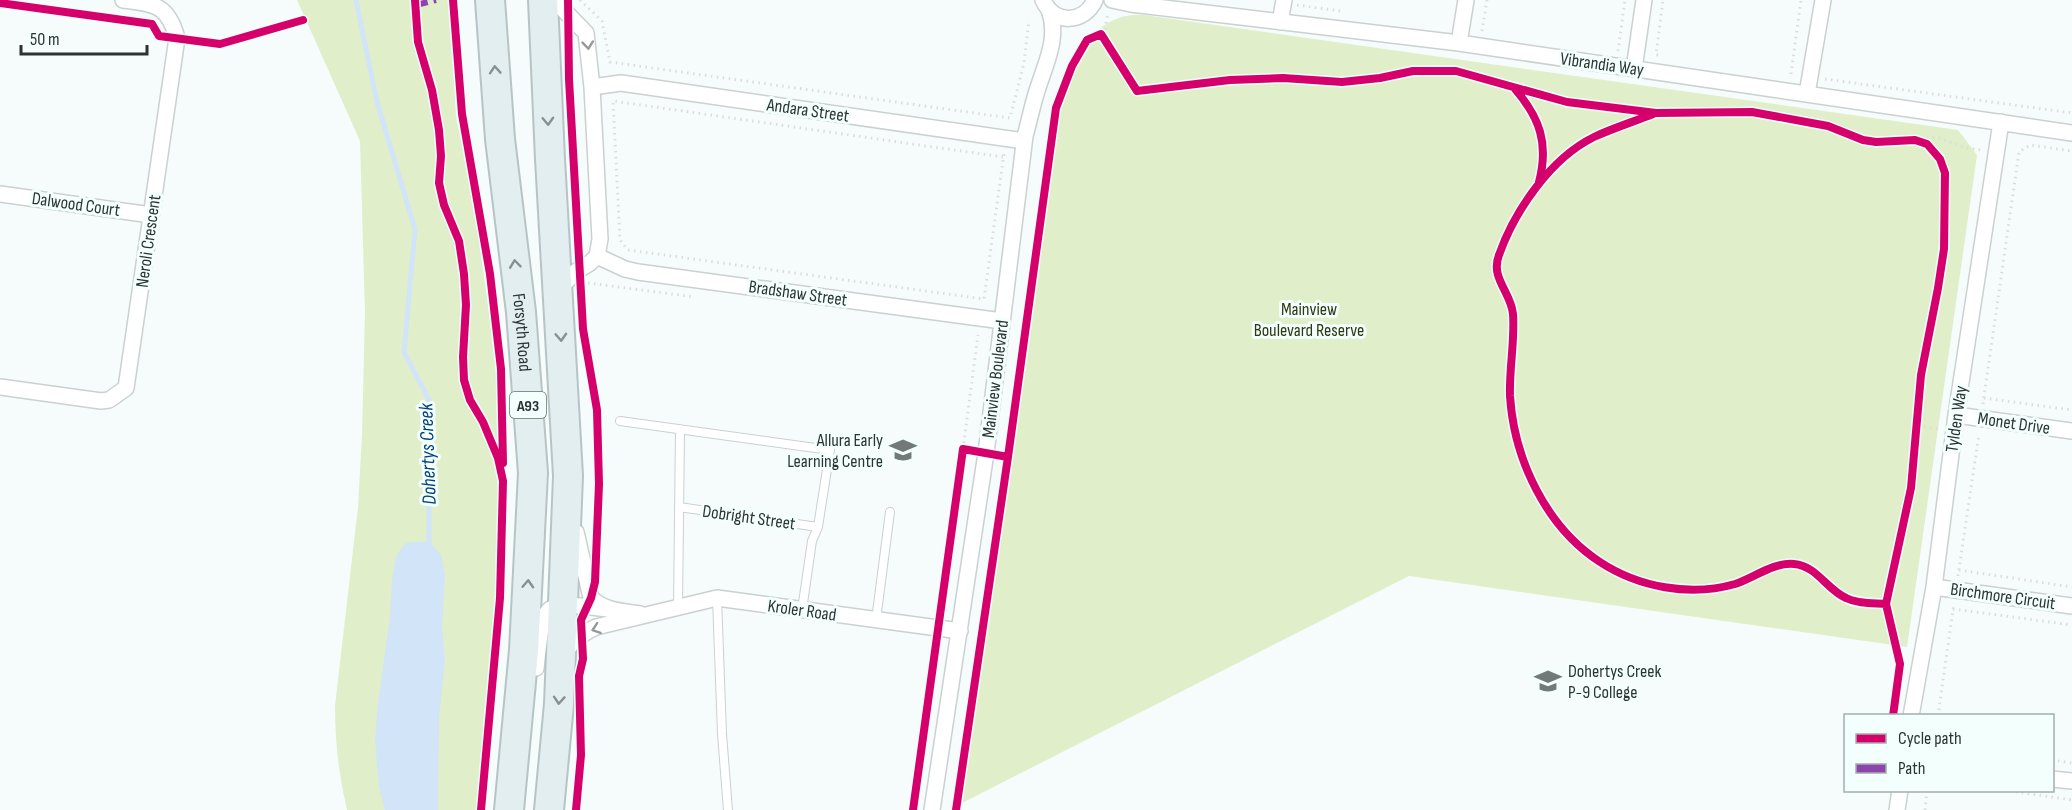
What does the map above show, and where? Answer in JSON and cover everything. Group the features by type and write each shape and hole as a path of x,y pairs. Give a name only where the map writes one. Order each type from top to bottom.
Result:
{"highway":[{"name":"Forsyth Road","path":"490,0 500,139 521,312 533,473 524,650 510,801"},
{"name":"Forsyth Road","path":"543,0 549,159 575,284 564,604 549,810"}],"street":[{"name":"Neroli Crescent","path":"0,387 101,401 110,400 126,388 177,38 168,13 153,5 123,0"},
{"path":"554,0 586,33 592,87 600,239 597,256 575,284"},
{"path":"1280,22 1284,0"},
{"path":"1459,43 1466,0"},
{"path":"1634,69 1644,0"},
{"path":"1808,94 1823,0"},
{"name":"Vibrandia Way","path":"1088,10 1111,4 1131,4 1459,43 2072,133"},
{"path":"1046,5 1063,18 1088,10"},
{"name":"Mainview Boulevard","path":"932,810 987,453 1024,141 1053,40 1052,18 1046,5"},
{"name":"Mainview Boulevard","path":"1049,57 1066,28 1088,10"},
{"name":"Andara Street","path":"592,87 621,84 1024,141"},
{"name":"Tylden Way","path":"1911,714 1934,587 1956,415 2001,122"},
{"name":"Dalwood Court","path":"0,194 151,215"},
{"name":"Bradshaw Street","path":"597,256 625,269 638,272 1002,321"},
{"name":"Monet Drive","path":"1956,415 2072,431"},
{"path":"568,476 574,527 591,598 608,609"},
{"name":"Birchmore Circuit","path":"1934,587 2072,606"},
{"name":"Kroler Road","path":"561,662 570,645 581,634 596,627 717,598 960,631"},
{"path":"510,801 531,708 544,614 550,607 564,604 645,615"},
{"path":"2054,779 2072,781"},
{"path":"1897,810 1900,792"}],"lane":[{"name":"Dobright Street","path":"620,421 830,450 818,527 812,541 802,610"},
{"name":"Dobright Street","path":"678,608 680,429"},
{"name":"Dobright Street","path":"679,507 818,527"},
{"path":"876,620 890,512"},
{"path":"717,598 722,734 728,810"}],"path":[{"path":"580,0 602,21 610,62 1010,118 1024,63 1029,20"},
{"path":"1303,6 1304,0"},
{"path":"1482,31 1487,0"},
{"path":"1618,51 1625,0"},
{"path":"1663,0 1656,55 1667,57"},
{"path":"1801,0 1791,74 2072,113"},
{"path":"1107,43 1098,35 1105,29 1111,4"},
{"path":"613,101 908,143 1003,157 984,299 628,250 620,240 613,101"},
{"path":"1911,140 1937,137 1964,147 1996,153"},
{"path":"1911,140 1927,144"},
{"path":"575,284 698,298"},
{"path":"963,448 979,335 967,334"},
{"path":"1984,398 2072,410"},
{"path":"1917,433 1918,416"},
{"path":"1959,570 2072,587"},
{"path":"1953,609 2072,625"},
{"path":"2054,760 2072,763"},
{"path":"1925,810 1927,792"},
{"path":"2018,792 2072,800"}],"green space":[{"path":"297,0 450,0 456,117 472,190 488,305 496,371 501,462 501,529 497,599 477,810 347,810 338,758 335,706 358,507 362,435 365,312 360,141"},
{"name":"Mainview Boulevard Reserve","path":"1144,15 1958,130 1977,155 1907,647 1409,576 960,804 1057,121 1074,67 1094,35 1107,24 1124,17"}],"water":[{"path":"429,541 441,555 445,576 442,629 445,659 439,718 438,810 385,810 379,787 375,740 390,617 392,578 396,556 406,543"}],"waterway":[{"name":"Dohertys Creek","path":"356,0 377,102 415,229 404,352 429,400 429,548"}],"marked path":[{"path":"416,5 436,0"}],"cycle path":[{"path":"415,0 418,42 432,90 439,130 441,156 439,183 444,205 459,241 464,274 466,305 464,380 470,400 483,422 498,458 503,481 500,598 481,810"},
{"path":"453,0 462,114 490,274 501,369 503,463"},
{"path":"568,0 569,79 583,329 597,410 599,484 595,582 581,620 583,659 579,676 581,755 576,810"},
{"path":"0,3 152,24 159,36 220,44 303,20"},
{"path":"956,810 1056,108 1072,66 1087,40 1101,34 1137,91 1230,80 1283,78 1342,82 1380,78 1413,71 1456,71 1567,102 1656,113 1752,112 1828,126 1863,140 1876,142 1915,140 1927,144 1940,159 1945,173 1944,249 1921,375 1911,488 1886,604 1900,664 1893,714"},
{"path":"1515,89 1531,110 1540,132 1543,156 1539,182"},
{"path":"1653,114 1594,137 1563,158 1536,187 1525,203 1499,255 1497,271 1513,314 1510,386 1513,420 1518,444 1536,490 1549,511 1581,547 1600,562 1631,578 1665,587 1700,590 1735,584 1779,565 1794,564 1809,569 1846,598 1886,604"},
{"path":"913,810 963,449 1008,457"}],"place":[{"name":"Allura Early Learning Centre","path":"903,450"},
{"name":"Dohertys Creek P-9 College","path":"1548,681"}]}
